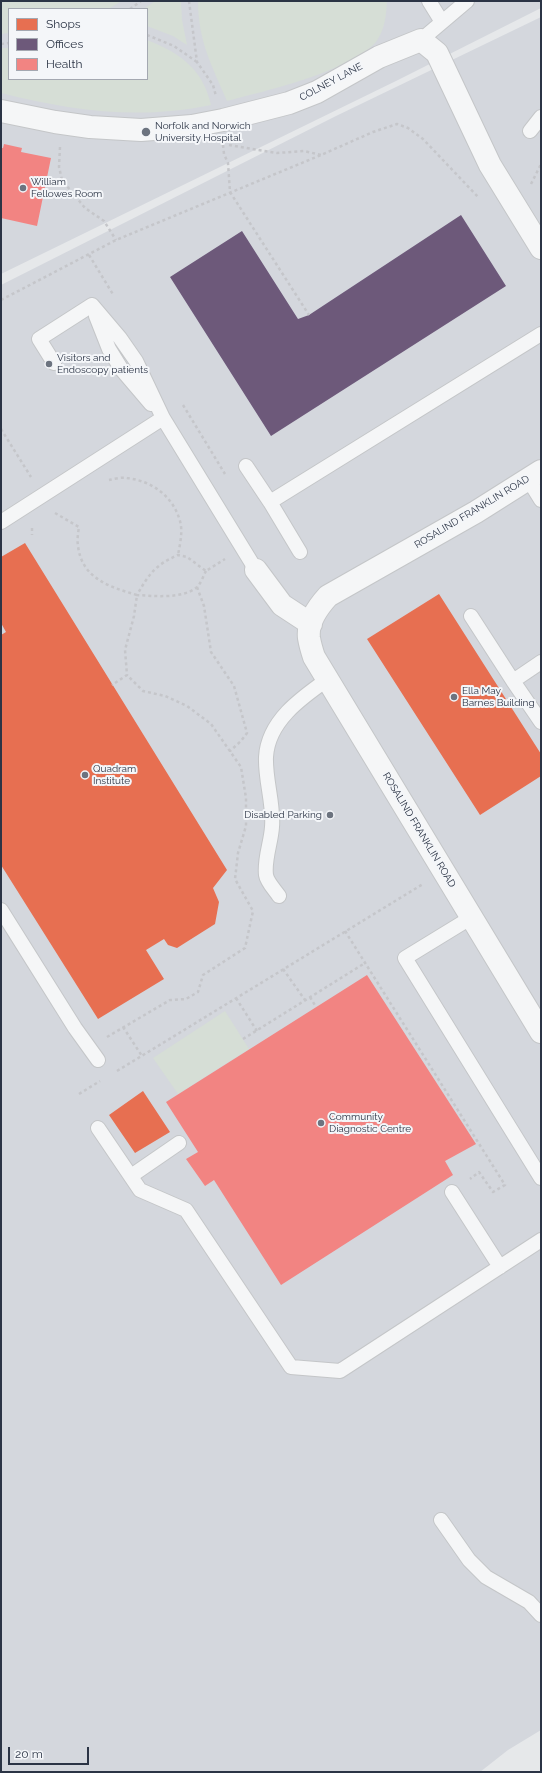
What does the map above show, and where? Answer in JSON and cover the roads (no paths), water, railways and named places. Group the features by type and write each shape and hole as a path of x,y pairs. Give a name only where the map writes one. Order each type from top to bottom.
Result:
{"street":[{"name":"COLNEY LANE","path":"1,111 55,122 90,127 141,130 192,126 289,103 317,92 379,57 421,40"},
{"path":"421,40 437,53 490,165 541,248"},
{"name":"ROSALIND FRANKLIN ROAD","path":"534,475 476,512 328,596 317,609 311,624 309,638 314,656 541,1032"},
{"path":"256,570 282,605 311,624"}],"lane":[{"path":"430,1 442,22"},
{"path":"421,40 467,1"},
{"path":"541,117 530,131 541,128"},
{"path":"54,363 39,339 92,305 109,349 122,370 163,418 256,570"},
{"path":"270,502 541,334"},
{"path":"1,522 47,501 163,418"},
{"path":"246,466 300,552"},
{"path":"534,475 541,500"},
{"path":"471,616 541,722"},
{"path":"513,681 541,662"},
{"path":"279,896 266,876 267,850 272,827 266,757 271,735 281,720 303,697 328,679"},
{"path":"1,910 75,1028 98,1060"},
{"path":"472,916 405,958 541,1178"},
{"path":"98,1128 140,1190 186,1210 291,1367 340,1371 541,1240"},
{"path":"131,1176 179,1143"},
{"path":"452,1192 500,1267"},
{"path":"441,1520 469,1560 486,1577 529,1602 541,1615"}],"place":[{"name":"Norfolk and Norwich University Hospital","path":"146,132"},
{"name":"William Fellowes Room","path":"23,188"},
{"name":"Visitors and Endoscopy patients","path":"49,364"},
{"name":"Ella May Barnes Building","path":"454,697"},
{"name":"Quadram Institute","path":"85,775"},
{"name":"Disabled Parking","path":"330,815"},
{"name":"Community Diagnostic Centre","path":"321,1123"}]}
